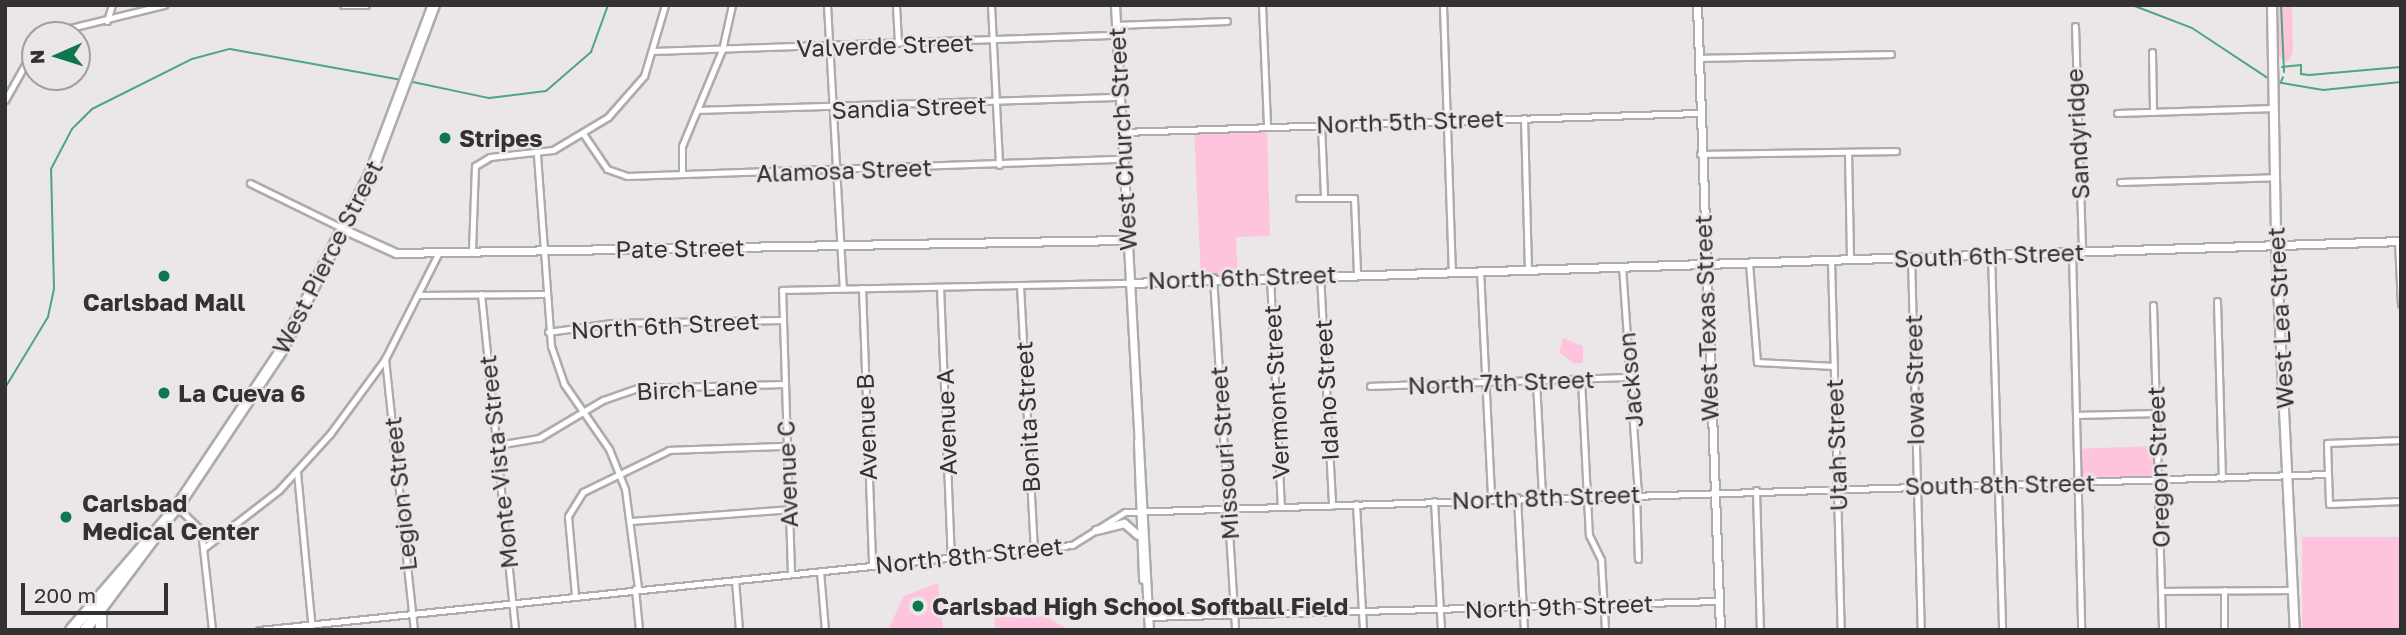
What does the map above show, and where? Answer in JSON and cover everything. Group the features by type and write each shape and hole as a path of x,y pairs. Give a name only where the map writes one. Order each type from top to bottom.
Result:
{"highway":[{"name":"West Pierce Street","path":"90,625 177,507 269,370 345,230 405,89 434,5"},
{"name":"West Pierce Street","path":"71,630 90,625 162,527"}],"main road":[{"name":"West Lea Street","path":"2272,5 2276,246 2295,630"}],"street":[{"path":"107,21 112,5"},
{"path":"91,24 164,5"},
{"path":"342,5 366,5"},
{"path":"472,251 475,166 494,156 537,155 584,135 633,94 653,51 665,5"},
{"path":"682,174 682,146 722,50 732,5"},
{"path":"827,5 843,288"},
{"path":"896,5 898,43"},
{"path":"991,5 999,165"},
{"name":"West Church Street","path":"1115,5 1149,630"},
{"path":"1262,5 1267,125"},
{"path":"1443,5 1452,271"},
{"name":"West Texas Street","path":"1697,5 1703,265 1720,630"},
{"path":"1116,25 1227,21"},
{"name":"Sandyridge","path":"2075,26 2082,252"},
{"name":"Valverde Street","path":"653,51 830,47 1117,35"},
{"path":"2152,52 2153,112"},
{"path":"1698,58 1891,54"},
{"path":"5,100 21,69"},
{"name":"Sandia Street","path":"698,110 996,104 1120,97"},
{"path":"2117,113 2274,108"},
{"name":"North 5th Street","path":"1122,132 1267,125 1699,113"},
{"path":"1524,118 1528,269"},
{"path":"1321,124 1324,197"},
{"name":"Alamosa Street","path":"584,135 615,174 836,172 1123,159"},
{"path":"1700,154 1896,151"},
{"path":"1848,152 1850,258"},
{"path":"537,155 540,250 548,332 560,377 619,472 631,521 639,630"},
{"path":"2120,182 2275,177"},
{"name":"Pate Street","path":"250,183 382,250 439,252 1127,240"},
{"path":"1299,198 1355,199 1357,274"},
{"path":"2399,241 2401,304"},
{"name":"South 6th Street","path":"1703,265 2399,241"},
{"path":"204,548 297,472 385,359 439,252"},
{"path":"2072,252 2081,630"},
{"path":"1991,254 2002,630"},
{"name":"Iowa Street","path":"1911,257 1921,630"},
{"name":"Utah Street","path":"1831,260 1841,630"},
{"path":"1749,263 1757,360 1834,366"},
{"name":"North 6th Street","path":"782,290 1703,265"},
{"name":"Jackson","path":"1622,266 1631,377 1638,559"},
{"path":"1480,270 1491,498"},
{"name":"Idaho Street","path":"1320,274 1332,506"},
{"name":"Vermont Street","path":"1270,276 1281,507"},
{"name":"Missouri Street","path":"1213,277 1235,630"},
{"name":"Bonita Street","path":"1020,285 1034,549"},
{"name":"Avenue A","path":"940,287 951,557"},
{"name":"Avenue B","path":"862,288 872,565"},
{"name":"Avenue C","path":"782,290 791,574"},
{"name":"Monte Vista Street","path":"481,294 515,630"},
{"name":"North 6th Street","path":"419,295 543,294"},
{"path":"2217,302 2222,478"},
{"name":"Oregon Street","path":"2153,305 2162,630"},
{"name":"North 6th Street","path":"548,332 611,323 782,320"},
{"name":"Legion Street","path":"385,359 414,630"},
{"name":"North 7th Street","path":"1370,386 1631,377"},
{"path":"1581,379 1587,495 1604,604 1605,630"},
{"path":"1536,381 1542,496"},
{"name":"Birch Lane","path":"497,445 539,438 582,413 638,388 785,384"},
{"path":"2076,415 2156,413"},
{"path":"2401,440 2326,443 2329,504 2401,501"},
{"path":"575,596 569,510 583,492 619,472 677,449 786,446"},
{"path":"297,472 312,627"},
{"name":"South 8th Street","path":"1713,492 2328,474"},
{"path":"1756,490 1760,630"},
{"name":"North 8th Street","path":"259,630 312,627 512,602 1034,549 1077,543 1117,514 1141,511 1713,492"},
{"path":"1517,497 1524,630"},
{"path":"1434,501 1441,630"},
{"path":"1356,504 1363,630"},
{"path":"177,507 200,525 212,630"},
{"path":"631,521 789,509"},
{"name":"West Church Street","path":"1141,511 1140,539 1148,617"},
{"path":"1096,530 1127,524 1140,539"},
{"path":"820,571 825,630"},
{"path":"735,580 739,630"},
{"path":"2224,590 2224,630"},
{"path":"2161,591 2293,590"},
{"name":"North 9th Street","path":"1148,617 1718,601"}],"shaded area":[{"path":"2278,5 2292,5 2293,53 2288,62 2279,56"},
{"path":"1267,125 1270,236 1236,237 1238,277 1201,278 1194,129"},
{"path":"1563,338 1583,346 1583,363 1573,363 1559,352"},
{"path":"2157,446 2158,480 2078,483 2077,449"},
{"path":"2302,537 2401,537 2401,630 2302,630"},
{"name":"Carlsbad High School Softball Field","path":"938,583 943,630 888,630 904,596"},
{"path":"1044,616 1070,630 995,630 994,617"}],"waterway":[{"path":"408,81 489,98 546,91 591,52 608,5"},
{"path":"2132,5 2192,28 2271,80"},
{"path":"2281,5 2284,72"},
{"path":"5,388 48,317 54,289 51,169 72,129 92,109 192,59 230,49 403,80"},
{"path":"2282,67 2301,65 2301,74 2309,75 2401,67"},
{"path":"2281,82 2283,77"},
{"path":"2276,82 2323,90 2401,82"}],"place":[{"name":"Stripes","path":"445,138"},
{"name":"Carlsbad Mall","path":"164,276"},
{"name":"La Cueva 6","path":"164,393"},
{"name":"Carlsbad Medical Center","path":"66,517"},
{"name":"Carlsbad High School Softball Field","path":"918,606"}]}
